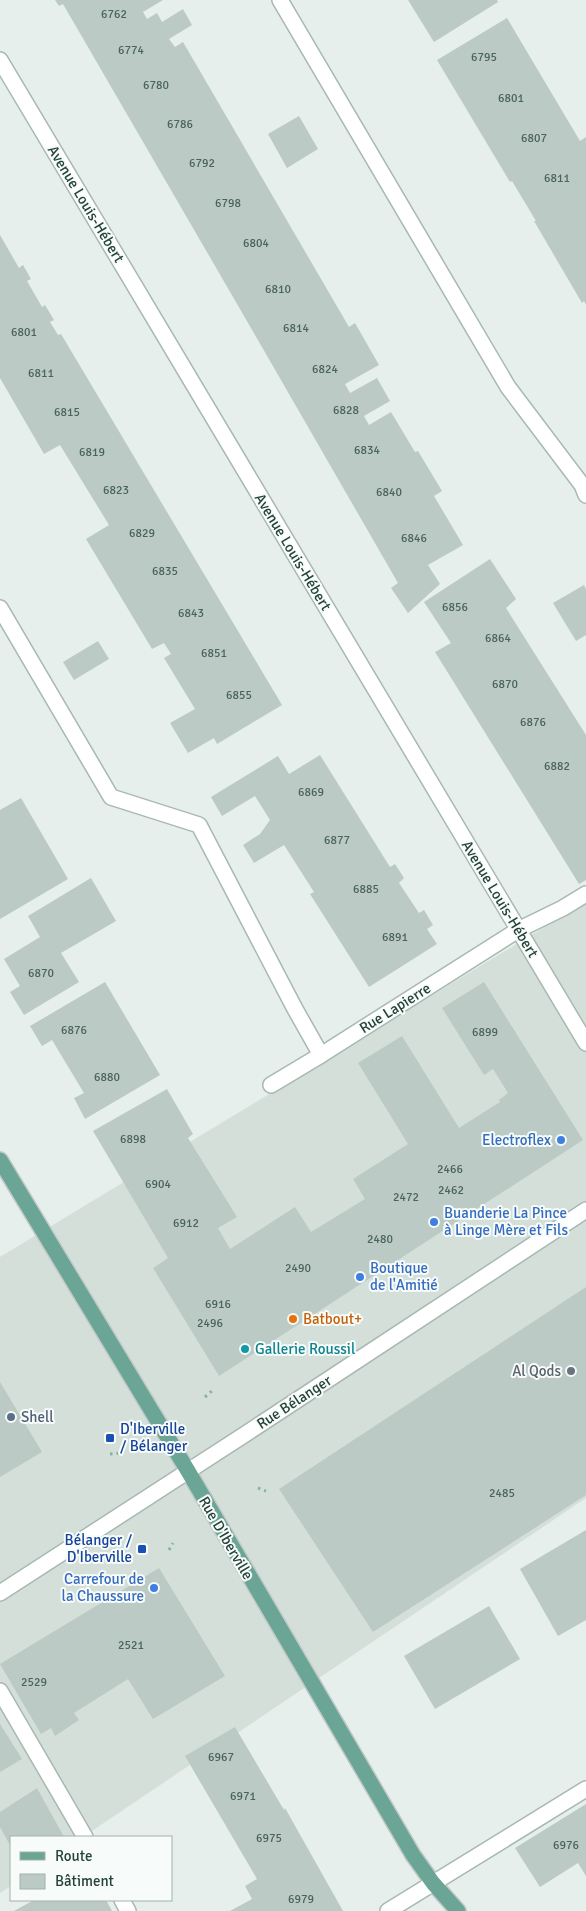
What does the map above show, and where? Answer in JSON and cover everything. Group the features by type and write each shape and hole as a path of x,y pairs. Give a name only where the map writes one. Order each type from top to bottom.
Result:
{"main road":[{"name":"Rue D'Iberville","path":"0,1160 188,1471 408,1846 433,1883 458,1911"}],"street":[{"path":"280,0 508,387 582,485 586,495"},
{"name":"Avenue Louis-Hébert","path":"0,60 586,1043"},
{"path":"0,608 111,797 199,825 294,1009 321,1055"},
{"name":"Rue Lapierre","path":"271,1085 518,930 563,908 586,894"},
{"name":"Rue Bélanger","path":"0,1593 586,1210"},
{"path":"0,1691 84,1836"},
{"path":"388,1911 586,1789"}],"path":[{"path":"205,1397 213,1390"},
{"path":"110,1454 122,1453"},
{"path":"258,1488 266,1491"},
{"path":"169,1550 173,1543"}],"shaded area":[{"path":"586,902 586,1498 84,1836 10,1836 10,1887 0,1893 0,1257"}],"building":[{"path":"55,0 163,0 143,12 147,19 157,13 162,22 183,9 192,25 169,39 175,47 183,42 349,327 355,323 379,365 345,384 350,393 377,378 390,401 364,416 369,425 391,412 415,452 418,451 442,491 434,496 463,545 428,565 440,584 408,613 391,588 398,583 63,4 59,6"},
{"path":"408,0 497,0 498,2 434,42"},
{"path":"507,18 580,141 586,137 586,305 584,301 582,303 534,221 536,221 512,181 510,182 437,60"},
{"path":"299,116 318,149 287,168 268,134"},
{"path":"0,235 19,268 23,265 31,279 27,281 42,307 45,305 54,320 50,322 58,335 61,334 282,705 217,744 214,738 188,753 170,723 195,709 164,658 171,654 164,643 152,649 86,539 109,525 60,445 44,454 0,378"},
{"path":"490,559 516,599 506,608 586,735 586,880 579,884 435,652 451,643 424,602"},
{"path":"584,585 586,589 586,635 576,641 553,603"},
{"path":"98,641 109,659 74,680 63,662"},
{"path":"320,755 390,867 395,864 404,878 399,883 419,913 424,910 433,925 427,929 437,944 369,987 310,894 314,892 284,845 254,863 243,845 260,834 270,820 255,796 222,816 211,797 278,756 289,774"},
{"path":"21,798 68,879 0,919 0,810"},
{"path":"91,878 116,921 61,953 79,982 24,1015 10,992 20,986 4,959 40,937 28,916"},
{"path":"105,982 160,1075 85,1119 74,1098 84,1093 52,1040 42,1046 30,1026"},
{"path":"484,982 583,1140 219,1376 153,1268 168,1258 93,1131 167,1089 193,1134 188,1138 237,1217 218,1228 230,1249 295,1207 311,1232 365,1199 353,1179 408,1144 358,1063 402,1036 459,1128 500,1102 499,1100 508,1093 493,1069 484,1075 442,1008"},
{"path":"586,1287 586,1495 373,1632 279,1489"},
{"name":"Shell","path":"0,1382 42,1452 0,1477"},
{"path":"586,1530 586,1620 558,1636 520,1569"},
{"path":"159,1568 225,1676 153,1719 128,1679 74,1713 79,1720 55,1736 51,1728 41,1734 0,1664"},
{"path":"489,1606 520,1659 435,1709 404,1656"},
{"path":"0,1724 22,1759 0,1772"},
{"path":"235,1727 284,1810 285,1808 343,1911 230,1911 252,1899 245,1886 257,1879 185,1756"},
{"path":"37,1788 63,1836 10,1836 10,1845 0,1827 0,1812"},
{"path":"586,1804 586,1876 578,1863 540,1887 515,1848"},
{"path":"32,1901 107,1901 112,1911 14,1911"}],"place":[{"name":"Electroflex","path":"561,1140"},
{"name":"Buanderie La Pince à Linge Mère et Fils","path":"434,1222"},
{"name":"Boutique de l'Amitié","path":"360,1277"},
{"name":"Batbout+","path":"293,1319"},
{"name":"Gallerie Roussil","path":"245,1349"},
{"name":"Al Qods","path":"571,1371"},
{"name":"Shell","path":"11,1417"},
{"name":"D'Iberville / Bélanger","path":"110,1438"},
{"name":"Bélanger / D'Iberville","path":"142,1549"},
{"name":"Carrefour de la Chaussure","path":"154,1588"}]}
